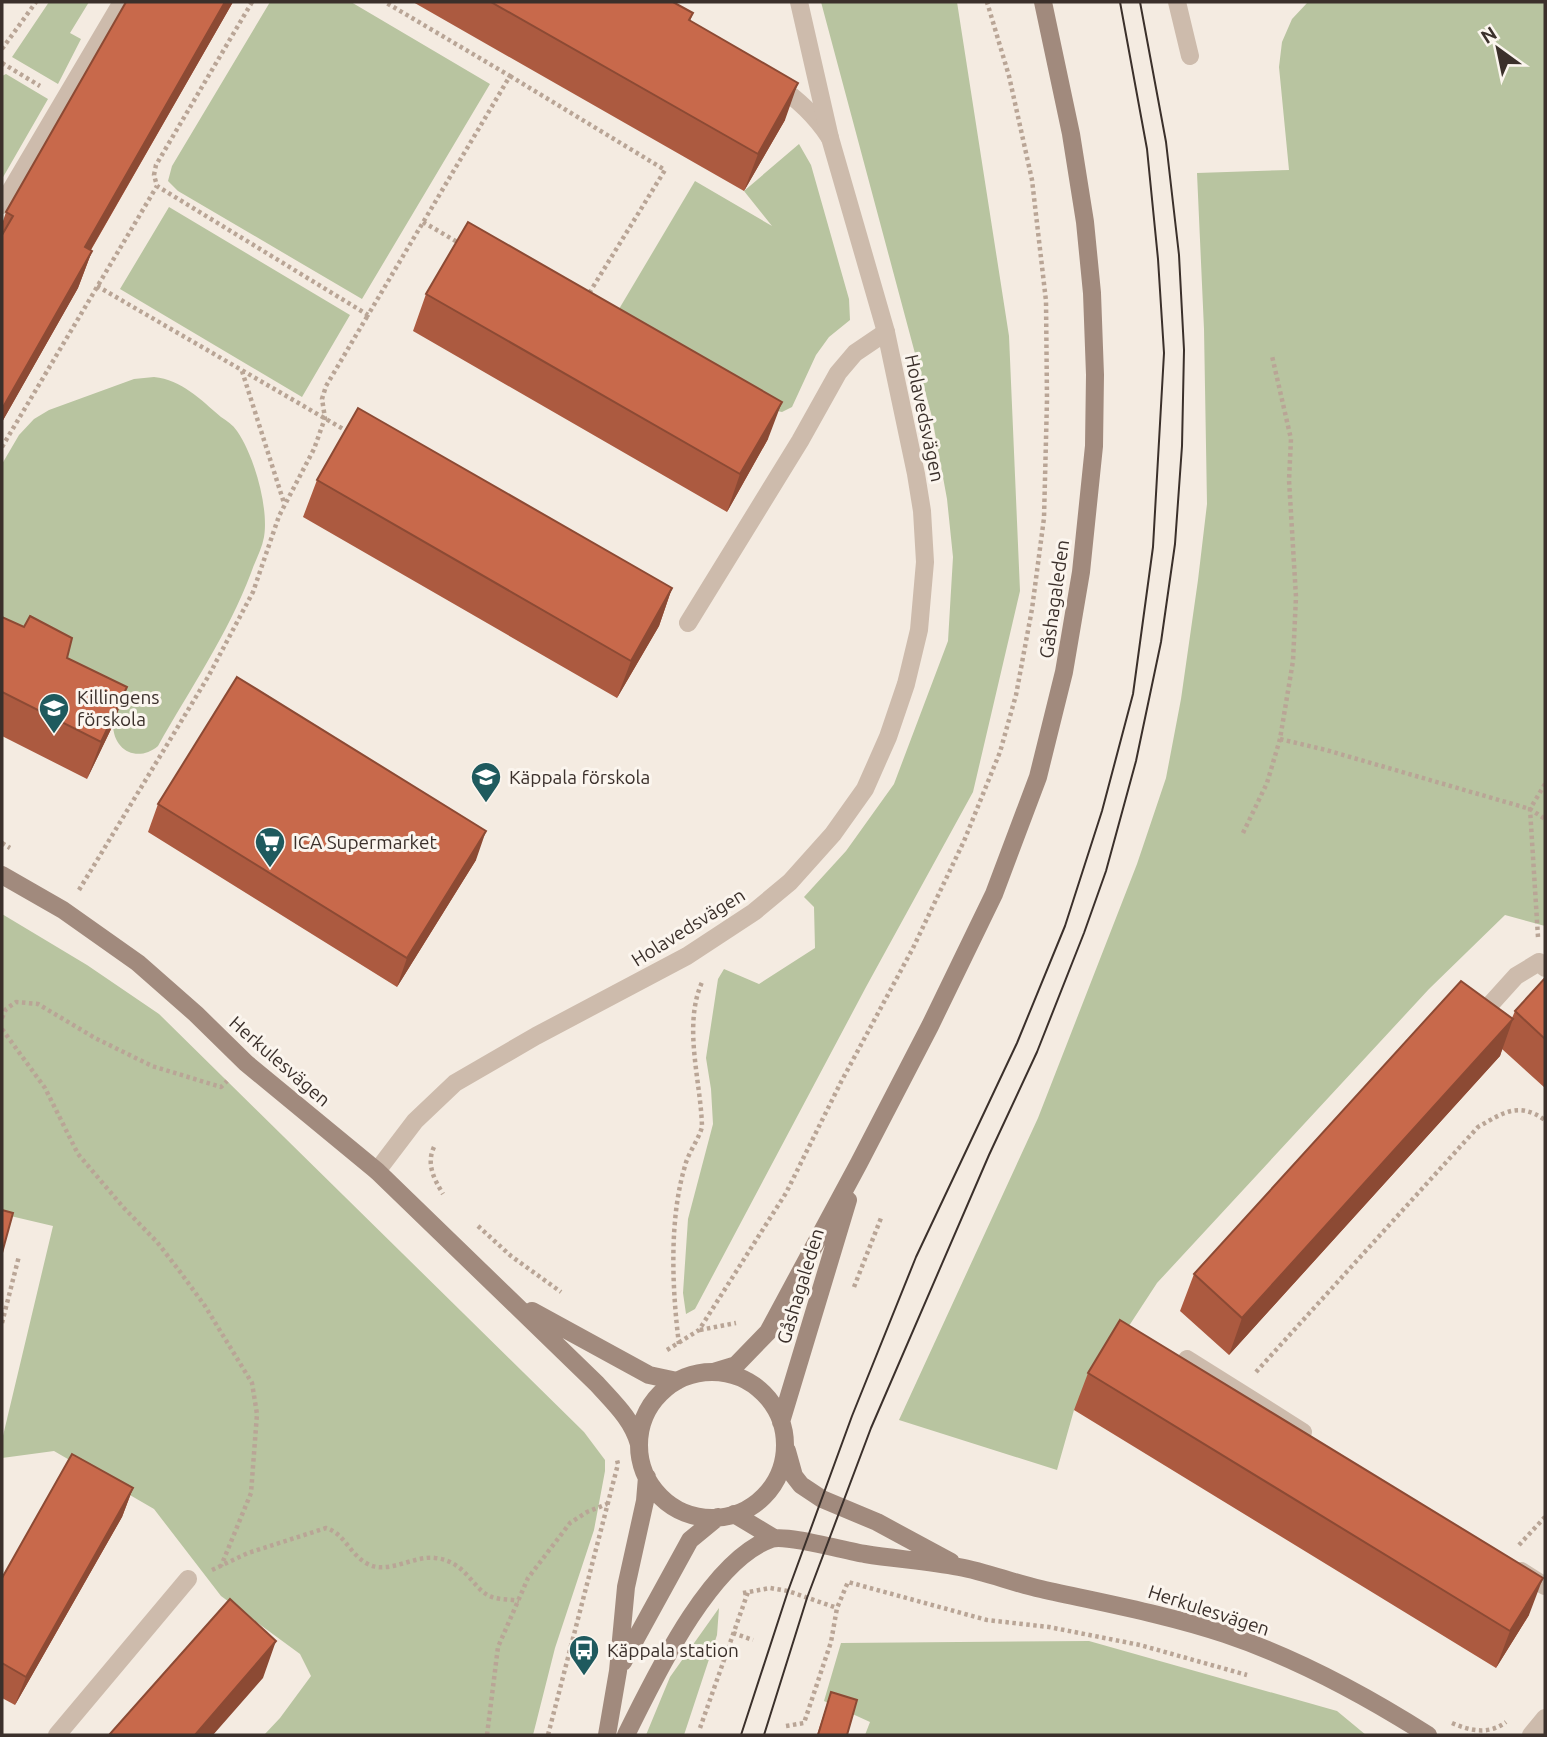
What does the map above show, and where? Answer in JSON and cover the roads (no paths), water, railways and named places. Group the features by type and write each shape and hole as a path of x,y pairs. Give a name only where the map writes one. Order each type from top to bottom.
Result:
{"main road":[{"name":"Gåshagaleden","path":"607,1735 618,1671 626,1587 645,1501 647,1477 639,1444 643,1421 660,1394 677,1381 690,1375 736,1365 768,1332 859,1163 994,894 1038,777 1065,672 1079,584 1094,446 1095,375 1086,222 1043,2"},
{"name":"Herkulesvägen","path":"2,875 63,910 138,963 246,1063 377,1171 513,1301 625,1414 632,1424 639,1444"},
{"name":"Gåshagaleden","path":"618,1671 690,1540 726,1515 759,1501 772,1486 781,1469 783,1431 859,1163"},
{"name":"Herkulesvägen","path":"513,1301 642,1371 658,1378 677,1381"},
{"name":"Gåshagaleden","path":"713,1372 736,1376 757,1387 771,1402 783,1431"},
{"name":"Herkulesvägen","path":"783,1431 790,1465 801,1485 822,1499 877,1522 961,1567"},
{"name":"Gåshagaleden","path":"647,1477 659,1494 674,1506 695,1515 726,1515"},
{"name":"Herkulesvägen","path":"726,1515 775,1538 961,1567 1038,1588 1134,1608 1228,1635 1294,1662 1366,1697 1428,1735"},
{"path":"626,1735 680,1634 713,1587 742,1556 775,1538"}],"street":[{"path":"2,205 122,2"},
{"name":"Holavedsvägen","path":"377,1171 415,1121 455,1083 536,1036 687,956 754,912 790,882 833,834 864,789 888,737 906,684 919,630 925,562 922,511 886,332 830,138 799,2"},
{"path":"1177,2 1190,56"},
{"name":"Holavedsvägen","path":"759,72 802,103 830,138"},
{"path":"688,623 800,441 838,373 855,353 886,332"},
{"path":"1479,1017 1516,975 1542,965"},
{"path":"1187,1359 1319,1443"},
{"path":"1504,1560 1545,1586"},
{"path":"57,1735 188,1579"},
{"path":"1531,1735 1545,1718"}],"tram line":[{"path":"741,1735 788,1591 852,1416 916,1257 1017,1043 1065,926 1102,811 1133,694 1153,547 1164,353 1147,149 1120,2"},
{"path":"764,1735 807,1598 871,1428 989,1155 1037,1052 1084,933 1106,871 1136,761 1161,642 1175,544 1182,446 1184,350 1179,255 1166,142 1140,2"}],"place":[{"name":"Killingens förskola","path":"54,735"},
{"name":"Käppala förskola","path":"486,804"},
{"name":"ICA Supermarket","path":"270,869"},
{"name":"Käppala station","path":"584,1677"}]}
